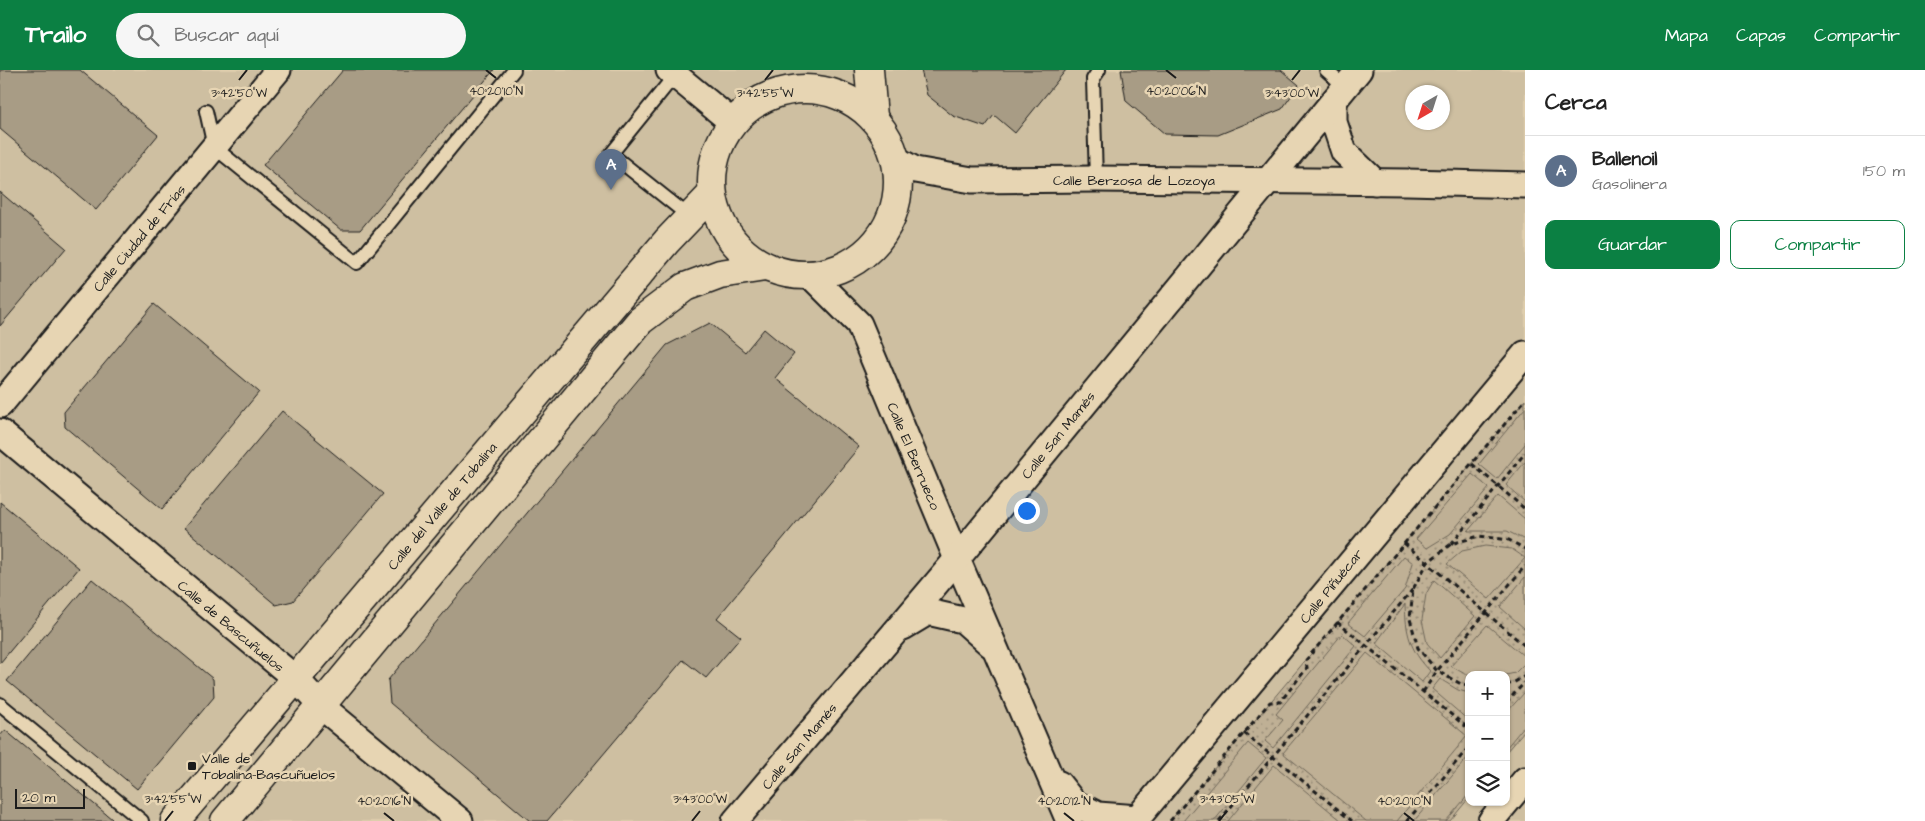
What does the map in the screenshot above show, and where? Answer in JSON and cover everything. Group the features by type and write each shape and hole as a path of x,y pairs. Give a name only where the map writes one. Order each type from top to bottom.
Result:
{"main road":[{"path":"869,70 873,117 896,160 898,201 883,236 853,263 811,276 778,272 765,267 732,241 712,194 712,172 732,122 754,103 784,91 804,79 844,97 873,117"},
{"name":"Calle del Valle de Tobalina","path":"175,821 667,241 712,194"},
{"path":"225,821 640,321 685,287 720,274 765,267"}],"street":[{"name":"Calle Ciudad de Frías","path":"0,405 278,70"},
{"path":"672,72 732,122"},
{"name":"Calle San Mamés","path":"736,821 957,559 1346,86"},
{"path":"1346,86 1334,122 1344,152 1375,182"},
{"name":"Calle Berzosa de Lozoya","path":"896,160 915,170 972,180 1096,179 1375,182 1525,186"},
{"name":"Calle El Berrueco","path":"811,276 859,324 1068,821"},
{"name":"Calle Piñuécar","path":"1048,771 1074,803 1098,815 1137,820 1525,354"},
{"name":"Calle de Bascuñuelos","path":"0,432 296,680 321,706 460,821"},
{"name":"Calle El Berrueco","path":"896,630 928,612 964,620 997,651"},
{"path":"1491,821 1525,780"}],"lane":[{"path":"206,111 214,147 357,263 514,70"},
{"path":"1096,179 1093,79 1099,70"},
{"path":"1326,70 1346,86"},
{"path":"672,72 611,154 690,217"},
{"path":"1,705 142,821"}],"path":[{"path":"1170,821 1270,702 1280,702 1307,668 1306,660 1525,400"},
{"path":"1219,821 1413,589 1428,562 1451,544 1525,453"},
{"path":"1472,464 1525,509"},
{"path":"1451,544 1479,536 1509,540 1525,549"},
{"path":"1404,543 1525,646"},
{"path":"1423,692 1438,671 1525,566"},
{"path":"1413,589 1410,619 1418,648 1438,671 1460,684 1465,685"},
{"path":"1337,622 1465,726"},
{"path":"1510,683 1525,676"},
{"path":"1510,699 1525,682"},
{"path":"1244,733 1352,821"},
{"path":"1407,821 1465,751"}],"shaded area":[{"path":"0,70 1525,70 1525,821 0,821"},
{"path":"1525,400 1525,730 1510,747 1510,671 1465,671 1465,803 1450,821 1170,821"},
{"path":"1525,408 1525,444 1497,479 1479,464"},
{"path":"1525,462 1525,502 1506,485"},
{"path":"1472,474 1489,488 1450,534 1427,548 1416,539"},
{"path":"1498,496 1525,519 1525,540 1507,531 1468,531"},
{"path":"1485,546 1512,549 1525,558 1489,599 1447,564 1462,551"},
{"path":"1404,556 1413,563 1405,589 1365,636 1348,623"},
{"path":"1525,577 1525,629 1500,607"},
{"path":"1434,580 1475,616 1440,658 1427,643 1422,620 1426,594"},
{"path":"1405,604 1406,624 1410,640 1417,655 1430,671 1422,682 1376,643"},
{"path":"1487,625 1525,657 1525,663 1515,673 1510,674 1510,671 1465,671 1465,674 1451,666"},
{"path":"1342,634 1356,646 1273,748 1265,741 1283,720 1276,714"},
{"path":"1367,653 1465,734 1465,738 1397,821 1366,821 1283,753"},
{"path":"1440,679 1458,690 1465,692 1465,718 1432,689"},
{"path":"1525,692 1525,725 1510,743 1510,716 1510,709"},
{"path":"1248,743 1266,758 1214,821 1183,821"},
{"path":"1465,761 1465,799 1446,821 1414,821"},
{"path":"1274,765 1342,821 1228,821"}],"building":[{"path":"0,70 80,70 158,135 96,210 0,129"},
{"path":"343,70 494,70 360,230 341,230 263,165"},
{"path":"921,70 1066,70 1015,133 994,115 985,127 953,116 927,95"},
{"path":"1121,70 1281,70 1299,85 1282,109 1218,135 1165,134 1126,101"},
{"path":"0,192 66,248 0,326"},
{"path":"154,304 259,392 162,509 65,427 64,412"},
{"path":"710,323 745,352 764,329 794,354 775,378 859,447 717,618 741,637 706,678 683,660 547,821 530,821 390,703 388,680 667,345"},
{"path":"282,411 383,494 293,601 276,605 184,528"},
{"path":"0,502 79,568 0,663"},
{"path":"92,579 213,679 214,697 137,789 7,681"},
{"path":"5,730 112,819 110,821 0,821 0,736"}],"place":[{"name":"Ballenoil","path":"611,190"},
{"name":"Valle de Tobalina-Bascuñuelos","path":"192,766"}]}
